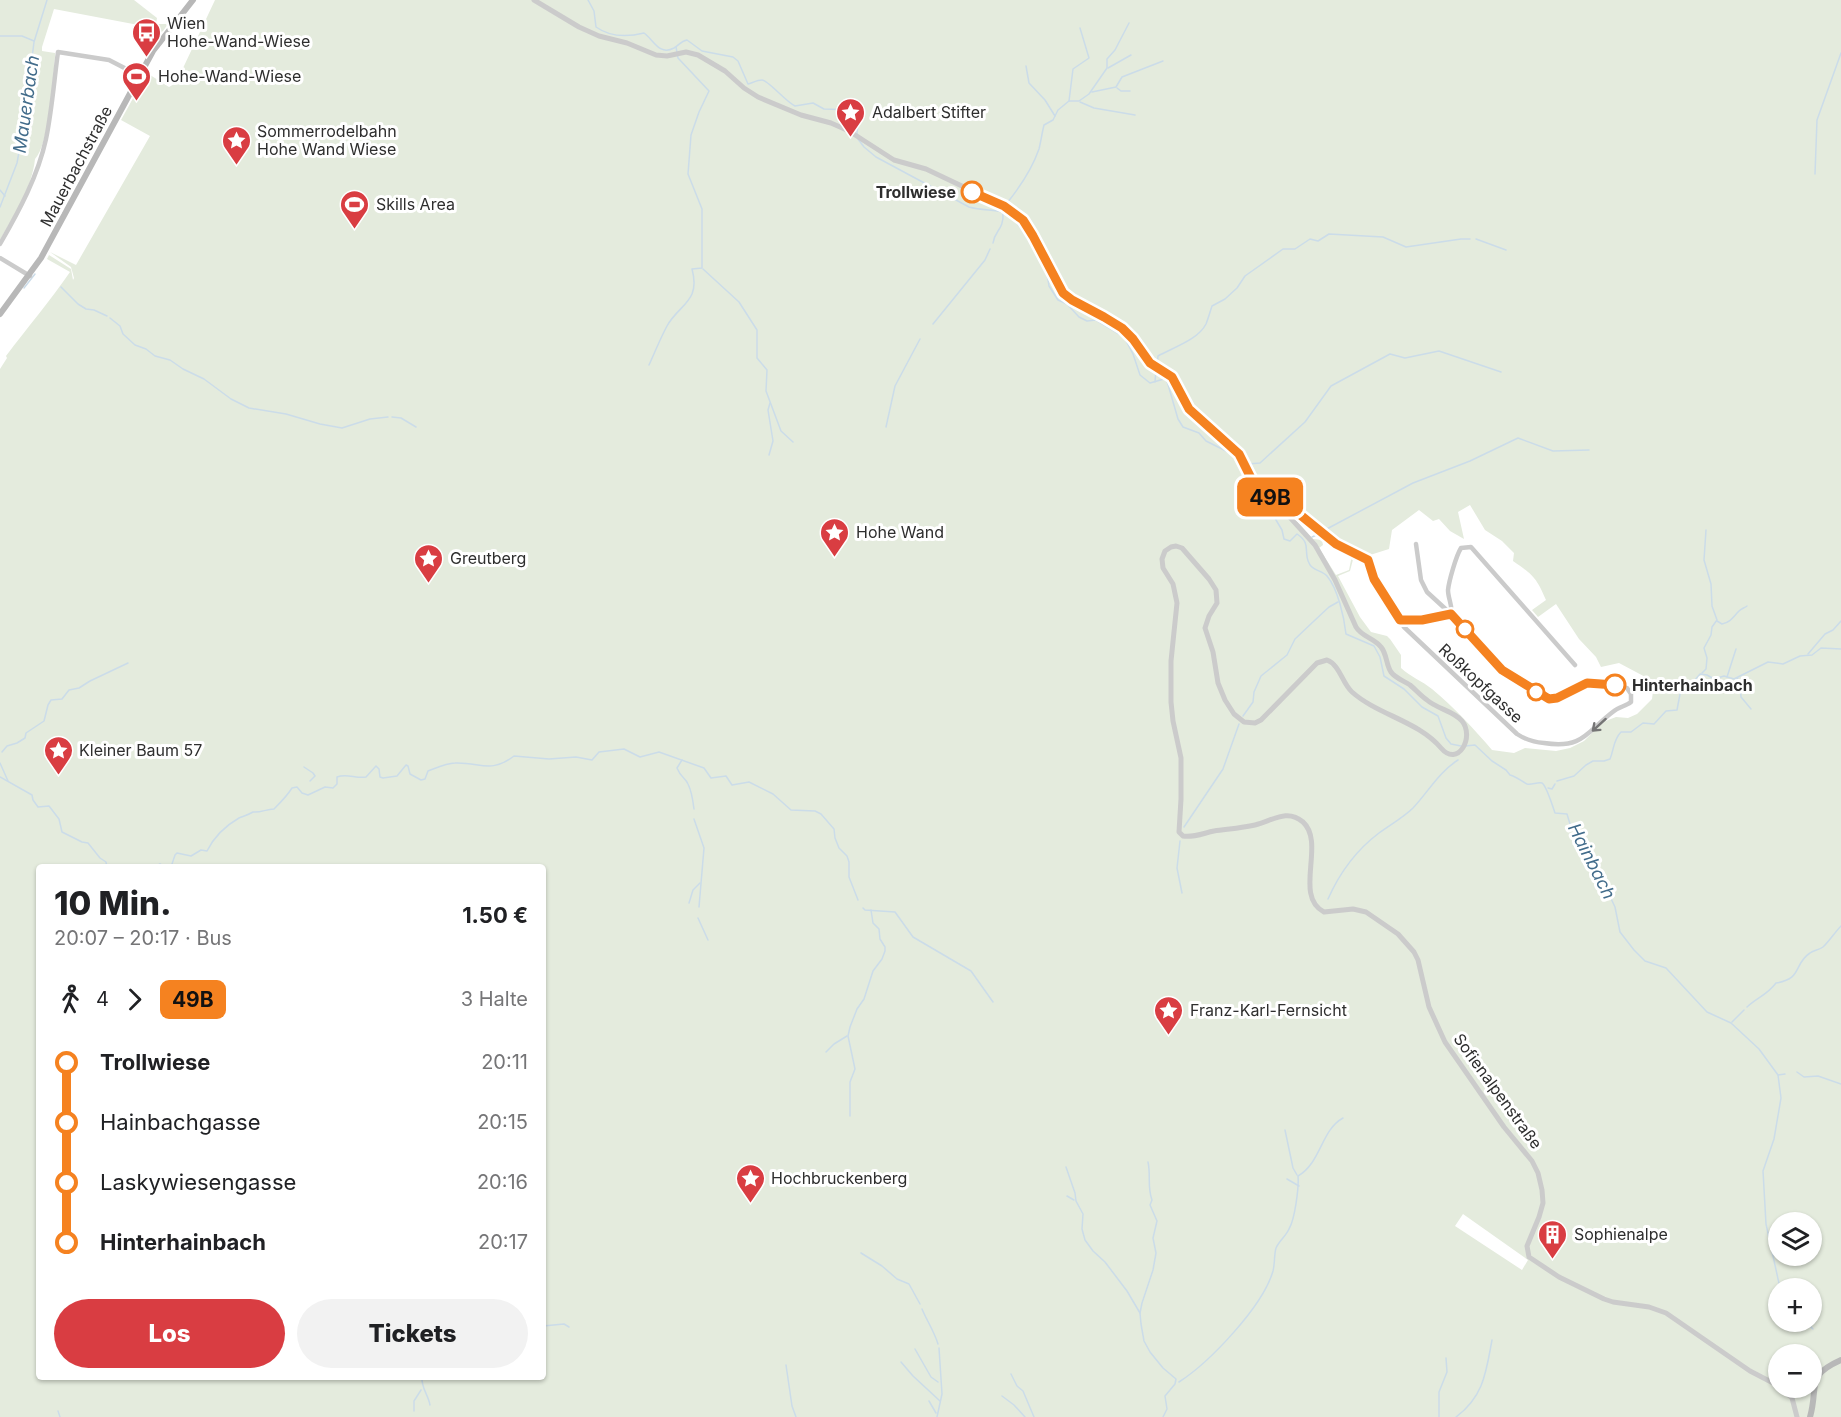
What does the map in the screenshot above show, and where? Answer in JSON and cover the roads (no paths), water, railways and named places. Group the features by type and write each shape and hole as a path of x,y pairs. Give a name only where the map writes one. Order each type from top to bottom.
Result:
{"main road":[{"name":"Mauerbachstraße","path":"0,314 41,258 159,43 193,0"},
{"path":"1810,1417 1817,1377 1827,1367 1841,1360"}],"street":[{"name":"Sofienalpenstraße","path":"534,0 564,20 599,36 621,41 659,56 691,52 698,55 725,71 744,88 772,104 839,126 856,134 894,160 932,172 1004,206 1020,216 1063,293 1125,331 1146,359 1172,377 1189,409 1235,450 1252,480 1276,502 1315,545 1332,573 1356,627 1381,646 1391,673 1430,703 1461,720 1466,729 1464,746 1458,753 1447,753 1429,735 1361,698 1349,689 1334,663 1327,660 1317,663 1261,720 1255,723 1244,722 1231,709 1218,683 1213,652 1206,632 1207,620 1217,603 1216,590 1182,548 1173,546 1163,554 1163,568 1173,584 1177,603 1171,655 1171,702 1181,758 1178,827 1181,835 1190,837 1211,831 1252,825 1280,816 1293,817 1304,823 1311,836 1311,889 1315,905 1324,912 1353,909 1366,912 1398,934 1411,947 1418,960 1429,1007 1445,1042 1504,1127 1535,1166 1543,1197 1540,1214 1527,1245 1529,1257 1559,1277 1610,1302 1649,1306 1666,1313 1750,1371 1768,1381"},
{"path":"0,244 30,188 46,140 58,52 109,60 140,76"},
{"path":"0,258 30,276"},
{"name":"Roßkopfgasse","path":"1276,502 1293,509 1336,544 1368,560 1374,579 1404,627 1509,726 1528,741 1570,744 1582,739 1614,711 1630,702 1630,692 1623,687 1587,683 1557,698 1547,698 1502,670 1451,614"},
{"path":"1416,544 1422,585 1451,614"},
{"path":"1451,614 1449,588 1458,554 1461,548 1469,546 1575,665"},
{"path":"1400,620 1422,620 1451,614"},
{"name":"Sofienalpenstraße","path":"1792,1398 1797,1417"}],"waterway":[{"name":"Mauerbach","path":"0,207 17,163 34,42 47,0"},
{"name":"Hainbach","path":"588,0 594,11 596,27 607,33 619,35 644,33 664,50 674,48 687,40 702,51 733,57 738,61 748,84 760,80 765,81 795,106 813,103 824,109 854,110 861,113 857,134"},
{"path":"1007,203 1033,164 1044,125 1053,120 1058,110 1069,101 1079,101 1089,94 1107,68 1107,59 1115,50 1129,23"},
{"path":"1069,101 1073,69 1089,58 1080,28"},
{"path":"0,36 22,36 34,41"},
{"path":"649,365 667,326 691,296 694,289 692,269 702,268 702,209 688,174 691,135 709,91 678,58 676,47"},
{"path":"1815,174 1817,120 1841,53"},
{"path":"1108,68 1131,55"},
{"path":"1092,92 1116,87 1122,77 1163,61"},
{"path":"1026,66 1029,83 1045,100 1055,116"},
{"path":"1117,88 1121,91 1130,91"},
{"path":"1080,102 1094,108 1135,115"},
{"name":"Hainbach","path":"858,139 876,157 969,207 1011,214 1039,255 1049,286 1058,300 1067,304 1079,317 1087,321 1096,320 1124,337 1140,375 1150,383 1164,379 1167,381 1178,419 1183,427 1199,433 1206,441 1232,454 1239,464 1246,483 1272,505 1284,539 1290,541 1297,534 1302,538 1306,544 1310,566 1327,576 1334,588 1346,634 1374,646 1380,657 1384,676 1404,689 1422,707 1438,716 1446,738 1451,744 1461,746"},
{"name":"Mauerbach","path":"0,190 5,196"},
{"path":"993,243 1002,223 1003,212"},
{"path":"1157,365 1158,356 1191,339 1202,330 1212,306 1225,299 1237,288 1245,276 1283,249 1295,249 1310,239 1318,241 1329,234 1383,237 1406,247 1470,239"},
{"path":"1476,239 1506,250"},
{"path":"933,324 985,260 990,249"},
{"path":"703,269 739,302 757,330 757,358 767,370 766,391 781,431 793,442"},
{"path":"24,288 35,274"},
{"path":"61,287 78,304 107,316"},
{"path":"110,318 120,326 123,334 135,345 155,356 170,360 249,408 286,414 342,428 370,419 388,417"},
{"path":"886,427 895,386 920,339"},
{"path":"1248,464 1260,463 1305,422 1331,386 1390,354 1405,358 1439,351 1501,372"},
{"path":"1155,382 1156,370"},
{"path":"769,455 773,441 768,410 770,403"},
{"path":"392,417 401,418 416,427"},
{"path":"1323,531 1413,483 1470,461 1518,438 1553,451 1589,450"},
{"path":"1702,673 1706,669 1707,658 1704,648 1717,620 1712,606 1711,584 1704,560 1706,530"},
{"path":"1312,537 1319,534"},
{"path":"1243,716 1253,702 1254,692 1261,676 1287,655 1295,639 1329,607 1338,602"},
{"path":"1717,621 1722,624 1728,622 1747,606"},
{"path":"1808,654 1825,634 1833,630 1841,621"},
{"path":"1557,781 1574,776 1593,761 1610,759 1621,732 1631,732 1643,723 1654,724 1666,711 1677,710 1680,694 1700,674 1714,679 1724,676 1734,679 1768,662 1783,664 1800,656 1812,655 1821,648 1841,649"},
{"path":"1727,677 1736,649"},
{"path":"2,752 7,746 25,738 26,733 44,721 51,700 62,699 69,690 79,688 128,663"},
{"path":"1737,678 1740,683 1741,697 1751,709"},
{"path":"1184,827 1223,769 1239,724"},
{"name":"Hainbach","path":"1465,746 1475,745 1510,775 1527,784 1542,783 1544,785 1555,813 1567,814 1570,824 1588,854 1591,864 1597,869 1615,907 1620,932 1634,950 1645,961 1666,968 1707,1012 1731,1023 1759,1049 1778,1075 1781,1098 1774,1139 1763,1171 1766,1224 1778,1278"},
{"path":"172,864 177,853 191,856 201,850 207,851 217,837 239,818 253,812 274,809 292,788 297,787 302,793 308,795 325,787 333,788 337,784 337,777 366,777 376,766 380,777 383,778 397,776 406,765 410,774 421,780 425,779 428,771 452,763 492,766 514,756 549,759 576,757 592,760 599,752 624,749 640,757 659,752 704,768 711,778 726,776 732,785 749,782 773,794 791,810 815,811 821,814 834,829 839,848 847,856 849,877 858,900"},
{"path":"682,760 677,768 687,782 694,809"},
{"path":"1328,899 1343,871 1355,855 1370,840 1409,811 1439,776 1458,760"},
{"path":"0,763 8,781"},
{"path":"304,767 315,776 310,781"},
{"path":"0,777 32,795 38,807 49,806 59,819 62,832 88,843 106,864"},
{"path":"1548,788 1552,789 1555,784"},
{"path":"694,819 704,848 699,907"},
{"path":"1180,841 1177,868 1182,893"},
{"path":"689,903 693,890 700,883"},
{"path":"863,908 895,912 913,937 971,971 993,1002"},
{"path":"850,1116 850,1082 855,1069 848,1036 873,971 885,951 879,929 873,923 871,910"},
{"path":"698,918 708,940"},
{"path":"1747,1007 1776,983 1785,981 1794,975 1805,957 1823,947 1841,926"},
{"path":"1732,1022 1744,1010"},
{"path":"826,1052 847,1036"},
{"path":"1797,1072 1804,1077 1818,1076 1841,1084"},
{"name":"Hainbach","path":"1778,1075 1785,1074"},
{"path":"1179,1382 1220,1347 1258,1300 1273,1271 1276,1248 1288,1232 1293,1218 1298,1176 1312,1163 1330,1130 1343,1118"},
{"path":"1285,1130 1293,1168 1297,1175"},
{"path":"1148,1162 1152,1200 1150,1205 1157,1221 1153,1238 1156,1253 1140,1313 1144,1341 1163,1368 1176,1379 1175,1384 1165,1396 1167,1409 1163,1417"},
{"path":"1066,1167 1076,1201 1083,1214 1082,1229 1085,1240 1127,1291 1140,1313"},
{"path":"1287,1179 1299,1186"},
{"path":"1067,1196 1074,1200"},
{"path":"861,1253 897,1279 909,1284 920,1304"},
{"path":"922,1309 938,1344"},
{"path":"546,1326 564,1324 569,1327"},
{"path":"1456,1417 1473,1401 1478,1392 1485,1373 1492,1340"},
{"path":"937,1417 942,1394 939,1348"},
{"path":"915,1349 931,1377 938,1382"},
{"path":"1439,1417 1439,1392 1447,1372 1446,1358"},
{"path":"901,1362 940,1401"},
{"path":"786,1365 792,1406 796,1417"},
{"path":"1011,1374 1017,1386 1023,1391 1034,1417"},
{"path":"422,1380 430,1405"},
{"path":"414,1411 414,1401 421,1390"},
{"path":"1002,1396 1025,1417"},
{"path":"929,1401 936,1413"},
{"path":"58,1411 60,1417"}],"place":[{"name":"Wien Hohe-Wand-Wiese","path":"146,58"},
{"name":"Hohe-Wand-Wiese","path":"137,102"},
{"name":"Adalbert Stifter","path":"851,138"},
{"name":"Sommerrodelbahn Hohe Wand Wiese","path":"236,166"},
{"name":"Trollwiese","path":"972,192"},
{"name":"Skills Area","path":"355,230"},
{"name":"Hohe Wand","path":"835,558"},
{"name":"Greutberg","path":"429,584"},
{"name":"Hinterhainbach","path":"1615,685"},
{"name":"Kleiner Baum 57","path":"58,776"},
{"name":"Franz-Karl-Fernsicht","path":"1169,1036"},
{"name":"Hochbruckenberg","path":"750,1204"},
{"name":"Sophienalpe","path":"1553,1260"}]}
